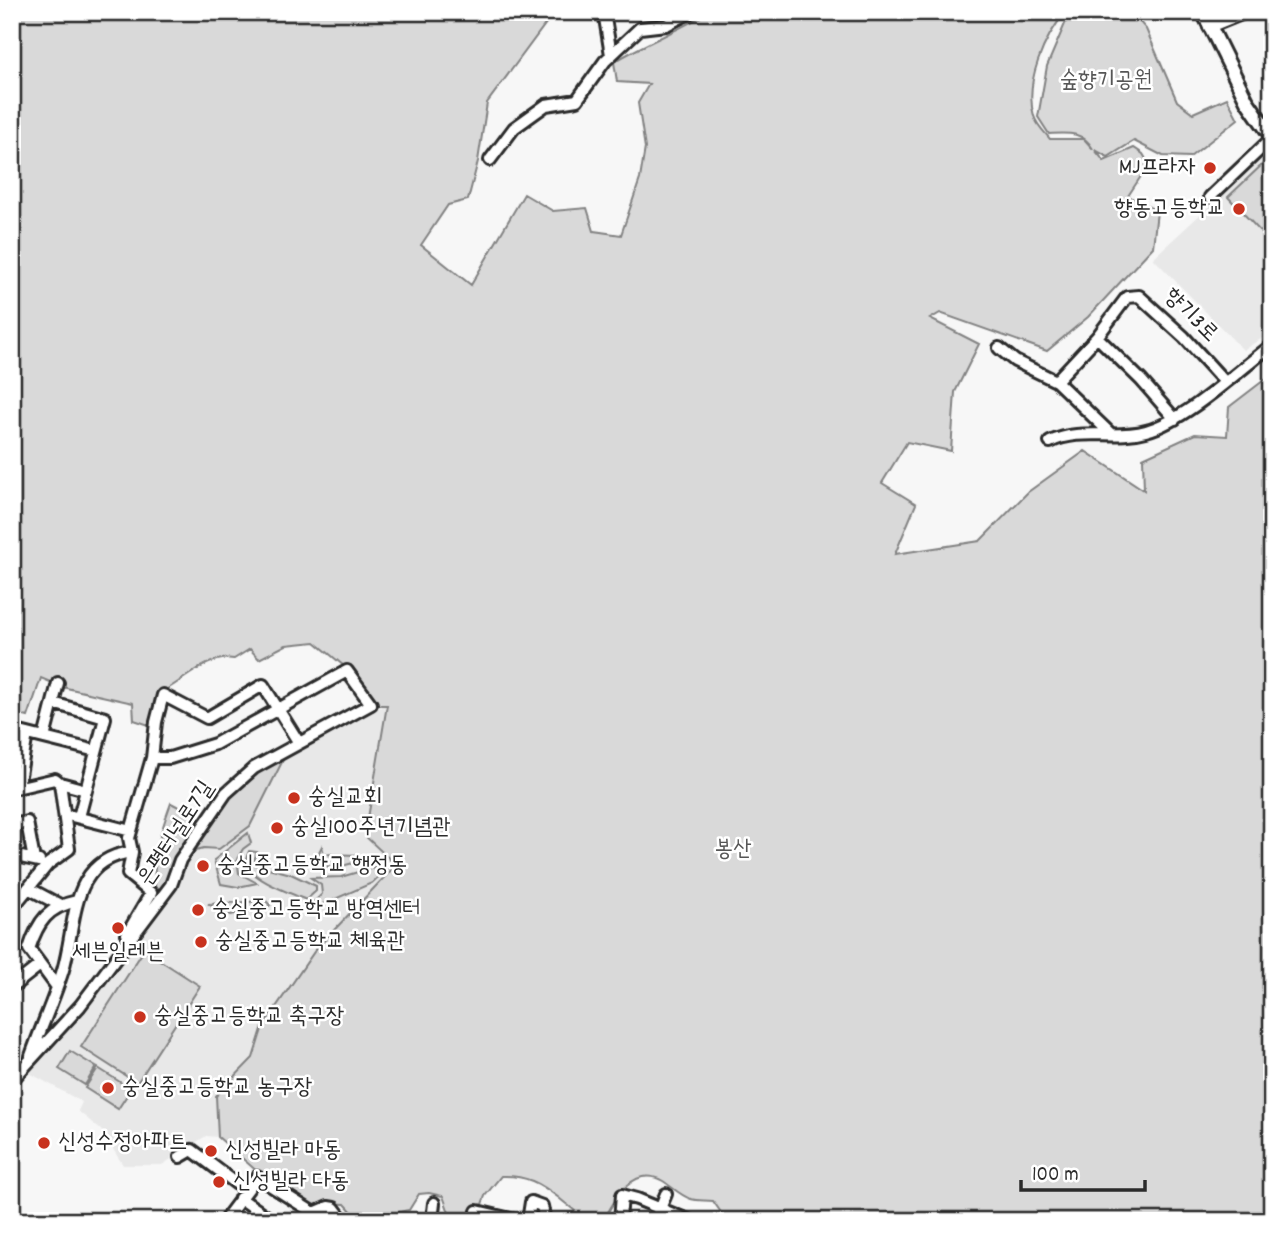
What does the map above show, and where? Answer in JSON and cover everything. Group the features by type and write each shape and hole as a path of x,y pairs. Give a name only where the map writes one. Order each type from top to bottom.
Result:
{"main road":[{"path":"1203,12 1247,101 1272,137"}],"street":[{"path":"604,12 611,55"},
{"path":"490,160 514,128 546,105 577,100 611,55 640,28 666,25 691,12"},
{"path":"1209,27 1246,12"},
{"path":"1210,197 1272,137"},
{"name":"향기3로","path":"1056,382 1097,337 1127,297 1139,296 1184,337 1224,381"},
{"path":"1097,337 1142,380 1175,419"},
{"path":"1050,442 1077,433 1111,435 1145,432 1175,419 1272,345"},
{"path":"999,348 1015,361 1056,382 1111,435"},
{"name":"은평터널로7길","path":"12,1080 80,1006 171,885 180,860 226,793 254,768 371,704 347,671 278,708"},
{"path":"44,738 58,683"},
{"path":"126,944 128,931 151,893 128,874 132,852 129,838 152,758 156,722 163,695 207,718 263,685 299,743"},
{"path":"53,702 105,718 79,817"},
{"path":"152,758 170,758 215,744 278,708"},
{"path":"12,730 96,751"},
{"path":"27,734 15,788 55,779 86,790"},
{"path":"12,908 48,864 69,849 60,783"},
{"path":"63,813 131,831"},
{"path":"12,825 27,822 34,860"},
{"name":"은평터널로7길","path":"29,1062 64,968 77,901 94,867 114,854 132,852"},
{"path":"12,855 48,864"},
{"path":"28,888 60,905"},
{"path":"57,987 29,949 33,935 45,917 60,905 77,901"},
{"path":"12,987 40,965"},
{"path":"180,1157 192,1150 273,1221"},
{"path":"225,1221 242,1194 257,1177 314,1213 328,1207 334,1208 340,1216 338,1221"},
{"path":"655,1221 666,1194"},
{"path":"620,1221 622,1195 690,1221"},
{"path":"528,1221 531,1202 542,1206 545,1221"},
{"path":"432,1221 434,1203"},
{"path":"477,1210 519,1221"}],"shaded area":[{"name":"향동고등학교","path":"1266,154 1272,160 1272,332 1243,350 1153,258"},
{"path":"387,704 365,836 396,865 316,949 263,1026 254,1058 216,1096 218,1137 206,1136 171,1156 171,1159 162,1165 123,1165 101,1130 78,1111 82,1102 26,1071 87,1008 172,894 188,855 217,814 295,747"}],"green space":[{"name":"봉산","path":"12,12 550,12 549,19 487,103 478,161 468,200 448,205 421,245 471,285 524,194 553,211 587,208 594,231 621,235 640,179 645,148 638,103 649,84 617,82 614,62 709,12 1066,12 1050,34 1038,61 1032,89 1034,116 1050,139 1084,139 1093,149 1085,139 1080,136 1049,134 1038,117 1047,66 1067,19 1085,12 1131,12 1146,29 1177,101 1193,113 1227,98 1238,119 1190,157 1163,156 1134,141 1108,157 1095,150 1104,161 1134,148 1143,154 1149,164 1128,196 1157,211 1153,247 1088,317 1047,351 940,313 930,319 979,344 955,392 951,451 907,442 882,483 916,504 895,554 980,541 1028,492 1085,451 1144,490 1143,458 1195,434 1227,436 1229,407 1272,374 1272,982 1267,994 1272,1009 1272,1221 727,1221 713,1201 687,1198 663,1181 643,1177 626,1186 603,1221 585,1221 576,1211 539,1184 518,1177 501,1176 485,1196 476,1221 452,1221 443,1196 429,1193 419,1194 409,1210 394,1214 388,1221 354,1221 353,1213 345,1204 327,1203 313,1208 260,1174 218,1137 216,1096 253,1058 263,1026 316,949 396,865 365,836 387,705 374,705 350,671 315,642 286,645 259,659 250,649 234,659 205,665 160,693 152,726 134,720 133,703 62,687 41,678 28,717 12,713"},
{"path":"1265,162 1272,169 1272,244 1228,197"},
{"path":"286,754 250,826 219,849 204,848 188,852 227,797 257,769"},
{"path":"171,803 200,818 172,864 166,884 157,899 155,862"},
{"path":"248,833 251,843 237,859 239,873 257,883 238,887 221,884 214,860"},
{"path":"322,846 324,854 359,855 361,861 338,867 317,866 316,858"},
{"path":"249,851 257,852 253,864 291,874 316,886 316,891 306,900 259,878 247,865"},
{"path":"385,864 389,867 372,883 319,906 312,904 322,894 321,885 311,878 341,877"},
{"path":"266,901 270,905 268,907 231,915 208,904"},
{"name":"숭실중고등학교 축구장","path":"144,950 200,986 137,1083 81,1047"},
{"path":"70,1051 96,1067 85,1085 59,1069"},
{"name":"숭실중고등학교 농구장","path":"98,1068 131,1089 118,1109 85,1088"}],"place":[{"name":"MJ프라자","path":"1210,168"},
{"name":"향동고등학교","path":"1239,209"},
{"name":"숭실교회","path":"294,798"},
{"name":"숭실100주년기념관","path":"277,828"},
{"name":"숭실중고등학교 행정동","path":"203,866"},
{"name":"숭실중고등학교 방역센터","path":"198,910"},
{"name":"세븐일레븐","path":"118,928"},
{"name":"숭실중고등학교 체육관","path":"201,942"},
{"name":"숭실중고등학교 축구장","path":"140,1017"},
{"name":"숭실중고등학교 농구장","path":"108,1088"},
{"name":"신성수정아파트","path":"44,1143"},
{"name":"신성빌라 마동","path":"211,1151"},
{"name":"신성빌라 다동","path":"219,1182"}],"park label":[{"name":"숲향기공원","path":"1106,81"}]}
